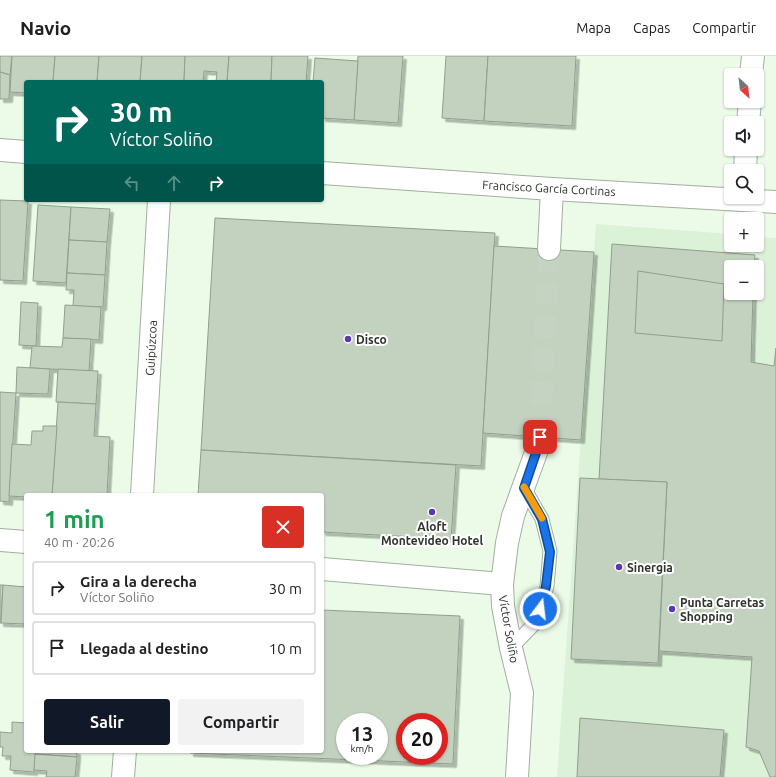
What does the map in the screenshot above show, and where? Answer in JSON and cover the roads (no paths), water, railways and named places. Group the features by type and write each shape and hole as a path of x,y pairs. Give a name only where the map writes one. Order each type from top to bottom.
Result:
{"street":[{"path":"752,68 753,56"},
{"path":"0,150 24,152"},
{"name":"Francisco García Cortinas","path":"324,173 552,189 724,197"},
{"path":"549,249 552,189"},
{"name":"Francisco García Cortinas","path":"764,201 776,202"},
{"name":"Guipúzcoa","path":"142,493 159,202"},
{"name":"Víctor Soliño","path":"517,777 522,693 503,606 502,584 507,542 540,437"},
{"path":"0,540 24,542"},
{"path":"324,569 502,584"},
{"path":"123,777 125,753"}],"lane":[{"path":"511,648 538,620 546,586 550,552 542,519 524,488"}],"tunnel":[{"path":"540,437 549,249"}],"place":[{"name":"Disco","path":"348,339"},
{"name":"Aloft Montevideo Hotel","path":"432,512"},
{"name":"Sinergia","path":"619,567"},
{"name":"Punta Carretas Shopping","path":"672,609"}]}
